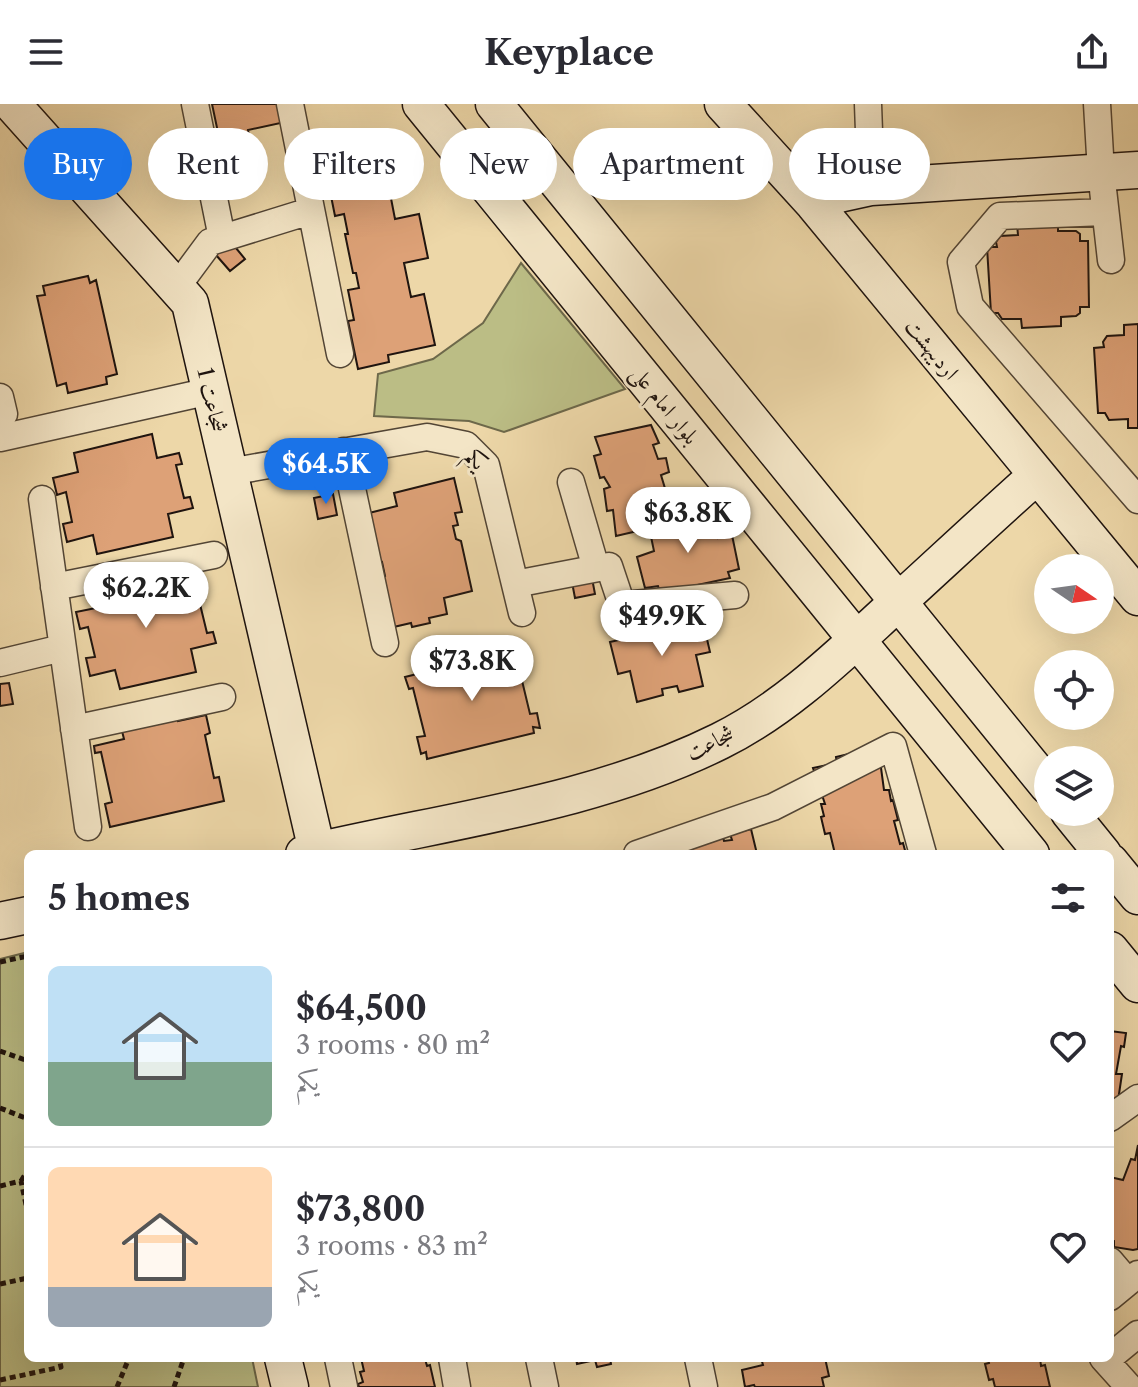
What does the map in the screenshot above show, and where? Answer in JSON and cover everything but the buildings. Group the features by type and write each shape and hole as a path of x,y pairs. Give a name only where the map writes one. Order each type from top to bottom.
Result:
{"street":[{"name":"شجاعت 1","path":"12,104 190,303 310,850"},
{"path":"195,104 222,238"},
{"path":"290,104 340,354"},
{"name":"بلوار امام علی","path":"421,104 1028,850"},
{"path":"494,104 1034,769"},
{"name":"اردیبهشت","path":"723,104 814,204 1138,597"},
{"path":"868,104 869,128"},
{"path":"1097,104 1111,260"},
{"path":"930,183 1138,170"},
{"path":"814,204 824,200"},
{"path":"176,288 210,242 310,211"},
{"path":"1105,212 1000,216 961,262 970,306 1138,500"},
{"path":"1,416 210,391"},
{"name":"یکم","path":"229,472 427,437 466,445 486,465 522,613"},
{"path":"344,451 385,643"},
{"name":"شجاعت","path":"319,850 629,779 721,741 792,696 1036,476"},
{"path":"571,482 596,568"},
{"path":"42,499 88,827"},
{"path":"54,587 214,555"},
{"path":"515,584 609,566 622,605 735,595"},
{"path":"0,663 62,648"},
{"path":"74,729 222,697"},
{"path":"649,850 773,807 893,746 922,850"},
{"path":"1080,826 1100,850"},
{"path":"1114,867 1138,896"},
{"path":"0,921 24,916"},
{"path":"1114,955 1138,984"},
{"path":"1114,1115 1138,1098"},
{"path":"1114,1267 1125,1284"},
{"path":"1114,1353 1138,1334"},
{"path":"284,1362 290,1387"},
{"path":"339,1362 344,1387"},
{"path":"453,1362 457,1387"},
{"path":"540,1362 545,1387"},
{"path":"699,1362 704,1387"},
{"path":"1110,1362 1129,1387"}],"path":[{"path":"0,962 24,957"},
{"path":"0,1051 24,1060"},
{"path":"0,1108 24,1117"},
{"path":"0,1186 21,1181 24,1176"},
{"path":"21,1181 24,1195"},
{"path":"0,1284 24,1279"},
{"path":"0,1380 61,1367 60,1362"},
{"path":"117,1387 127,1362"},
{"path":"174,1387 183,1362"}],"green space":[{"path":"521,263 625,389 504,432 469,421 374,416 378,374 433,359 483,323"},
{"path":"24,953 24,1362 253,1362 258,1387 0,1387 0,959"}]}
